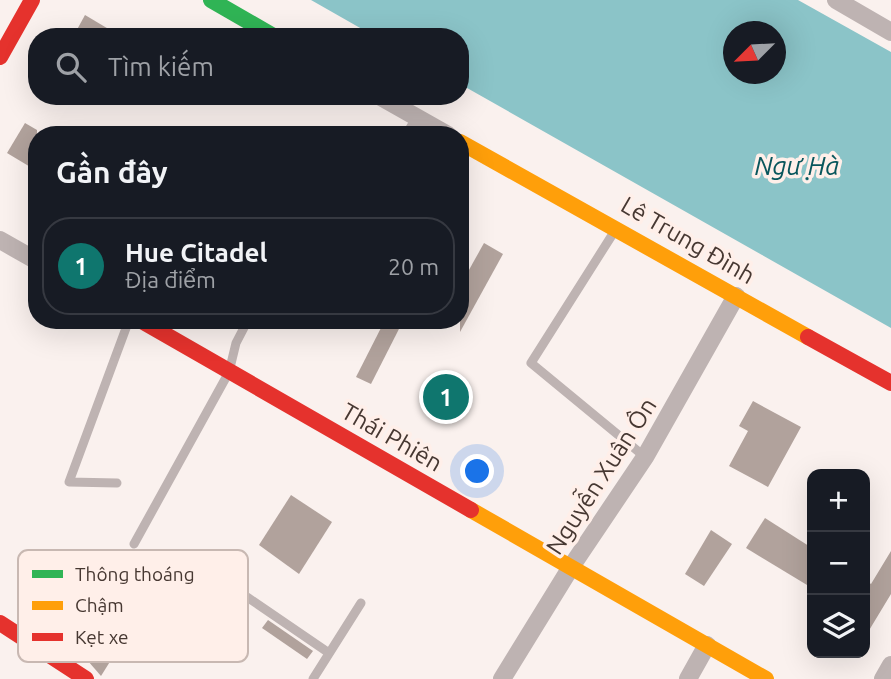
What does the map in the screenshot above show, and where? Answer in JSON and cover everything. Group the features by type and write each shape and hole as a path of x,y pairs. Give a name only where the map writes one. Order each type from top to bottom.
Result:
{"street":[{"path":"0,57 32,0"},
{"path":"211,0 259,28"},
{"path":"844,2 891,32"},
{"path":"394,105 431,126"},
{"name":"Lê Trung Đình","path":"469,147 617,227 891,383"},
{"path":"0,240 28,251"},
{"name":"Nguyễn Xuân Ôn","path":"502,679 571,568 645,457 736,296"},
{"name":"Thái Phiên","path":"155,329 766,679"},
{"path":"0,623 18,635"},
{"path":"688,679 707,645"},
{"path":"60,662 86,679"},
{"path":"883,679 891,664"}],"lane":[{"path":"411,126 416,118"},
{"path":"617,227 531,363 645,457"},
{"path":"117,483 69,482 125,329"},
{"path":"134,544 229,372 236,344 244,329"},
{"path":"248,598 329,653"},
{"path":"313,679 361,603"}],"water":[{"name":"Ngự Hà","path":"311,0 798,0 891,52 891,328 469,89 469,28 360,28"}],"building":[{"path":"85,15 107,28 78,28"},
{"path":"25,123 30,126 28,126 28,166 7,153"},
{"path":"484,243 503,254 469,316 469,270"},
{"path":"380,329 399,329 371,384 356,377"},
{"path":"753,401 801,427 768,487 729,466 748,431 739,426"},
{"path":"291,495 332,522 299,574 259,545"},
{"path":"765,518 807,545 807,585 746,548"},
{"path":"711,530 732,544 704,586 685,574"},
{"path":"891,551 891,594 870,629 870,583"},
{"path":"268,620 313,651 307,659 262,628"},
{"path":"89,662 110,662 101,676"}],"traffic: fast":[{"path":"211,0 259,28"}],"traffic: slow":[{"path":"469,147 808,337"},
{"path":"471,510 766,679"}],"traffic: jam":[{"path":"0,57 32,0"},
{"path":"156,329 471,510"},
{"path":"808,337 891,383"},
{"path":"0,623 18,635"},
{"path":"60,662 86,679"}],"place":[{"name":"Hue Citadel","path":"446,397"}]}
